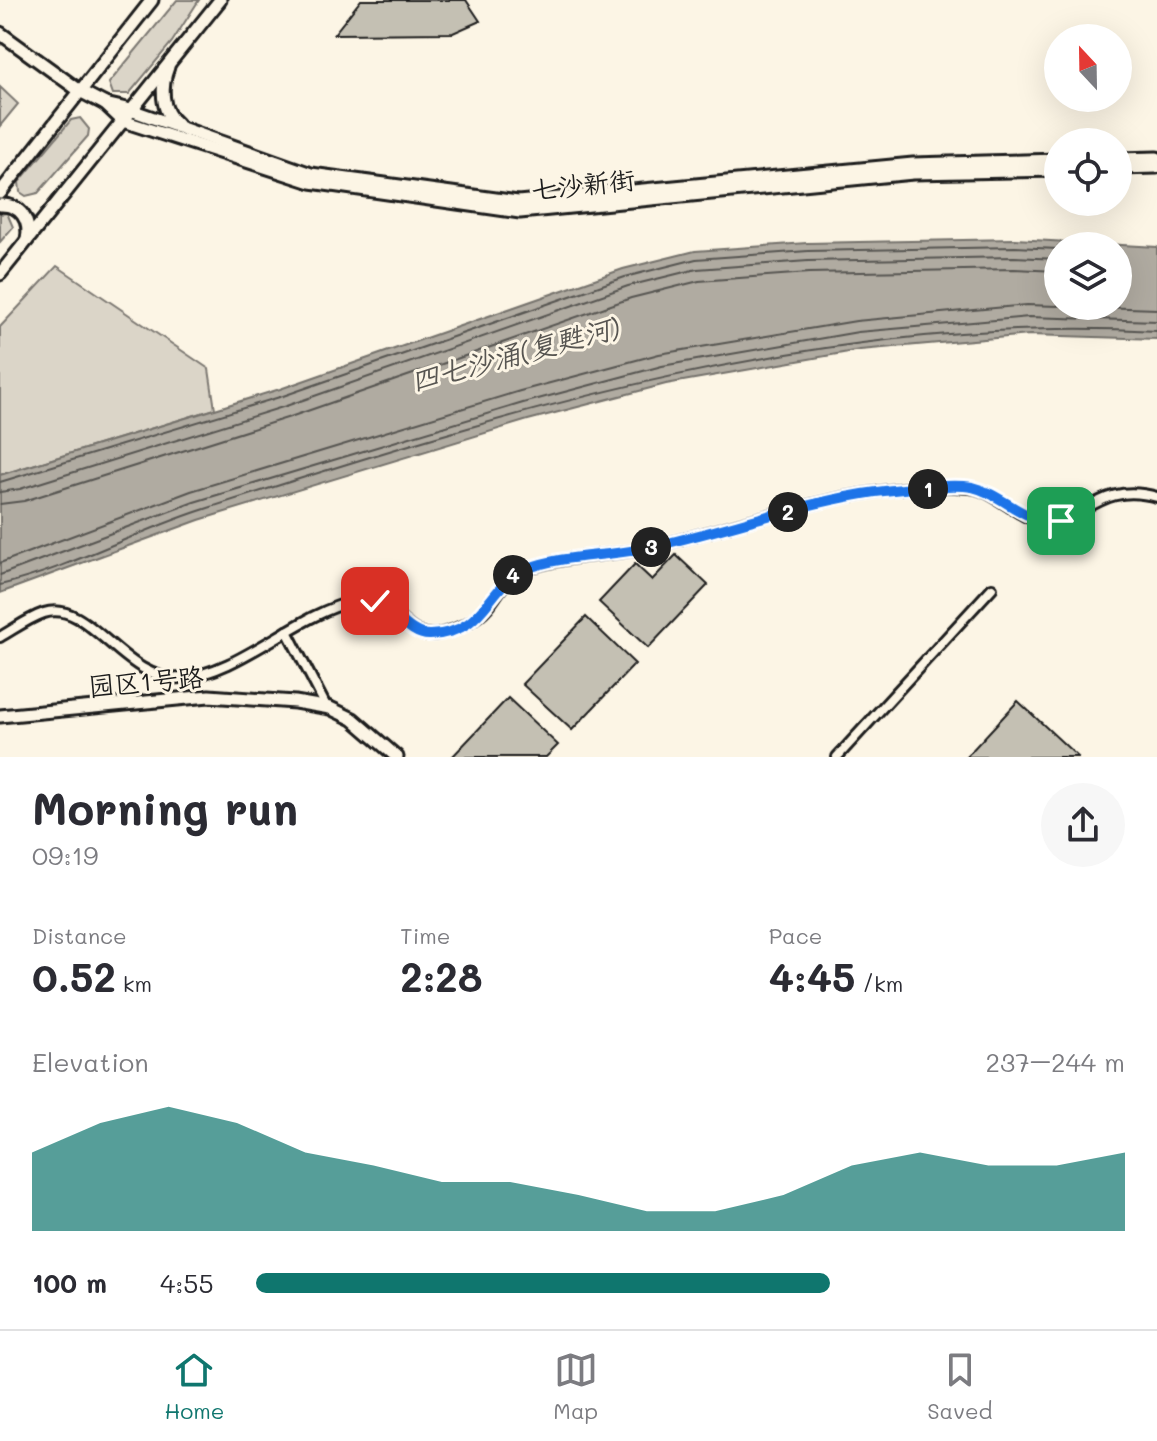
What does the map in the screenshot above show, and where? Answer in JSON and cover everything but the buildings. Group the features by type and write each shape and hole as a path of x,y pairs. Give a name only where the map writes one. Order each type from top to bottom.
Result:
{"street":[{"path":"0,193 152,0"},
{"path":"0,274 220,0"},
{"path":"0,33 80,91 105,104 123,121"},
{"path":"172,60 163,97 171,120 180,127"},
{"name":"七沙新街","path":"105,104 131,110 311,174 518,202 913,164 1044,160"},
{"name":"七沙新街","path":"123,121 311,182 520,212 913,173 1044,170"},
{"path":"1132,159 1157,158"},
{"path":"1132,168 1157,167"},
{"path":"0,205 15,207 23,213 27,222 27,241"},
{"path":"0,637 47,611 68,612 148,674 182,678 235,659 287,631 356,601 375,601 386,605 410,627 426,636 440,634 477,618 507,578 530,568 650,548 864,494 972,487 1041,522 1061,521 1100,498 1138,492 1157,497"},
{"path":"837,757 992,588"},
{"path":"287,631 328,709"},
{"name":"园区1号路","path":"0,716 209,696 295,702 328,709 353,719 397,757"}],"shaded area":[{"path":"177,0 199,0 172,42 129,94 113,94 109,83"},
{"path":"0,87 18,104 0,126"},
{"path":"80,118 89,129 88,136 38,193 26,196 20,192 19,182 71,120"},
{"path":"7,213 13,227 0,242 0,214"},
{"path":"57,266 209,369 215,409 0,475 0,327"}],"water":[{"name":"四七沙涌(复甦河)","path":"1044,241 1044,320 1132,320 1132,246 1157,247 1157,339 1030,335 860,350 666,384 528,420 199,520 0,593 0,475 280,389 623,269 695,251 807,243"}],"route":[{"path":"375,601 386,605 410,627 426,636 440,634 477,618 507,578 530,568 650,548 864,494 972,487 1041,522 1061,521"}]}
